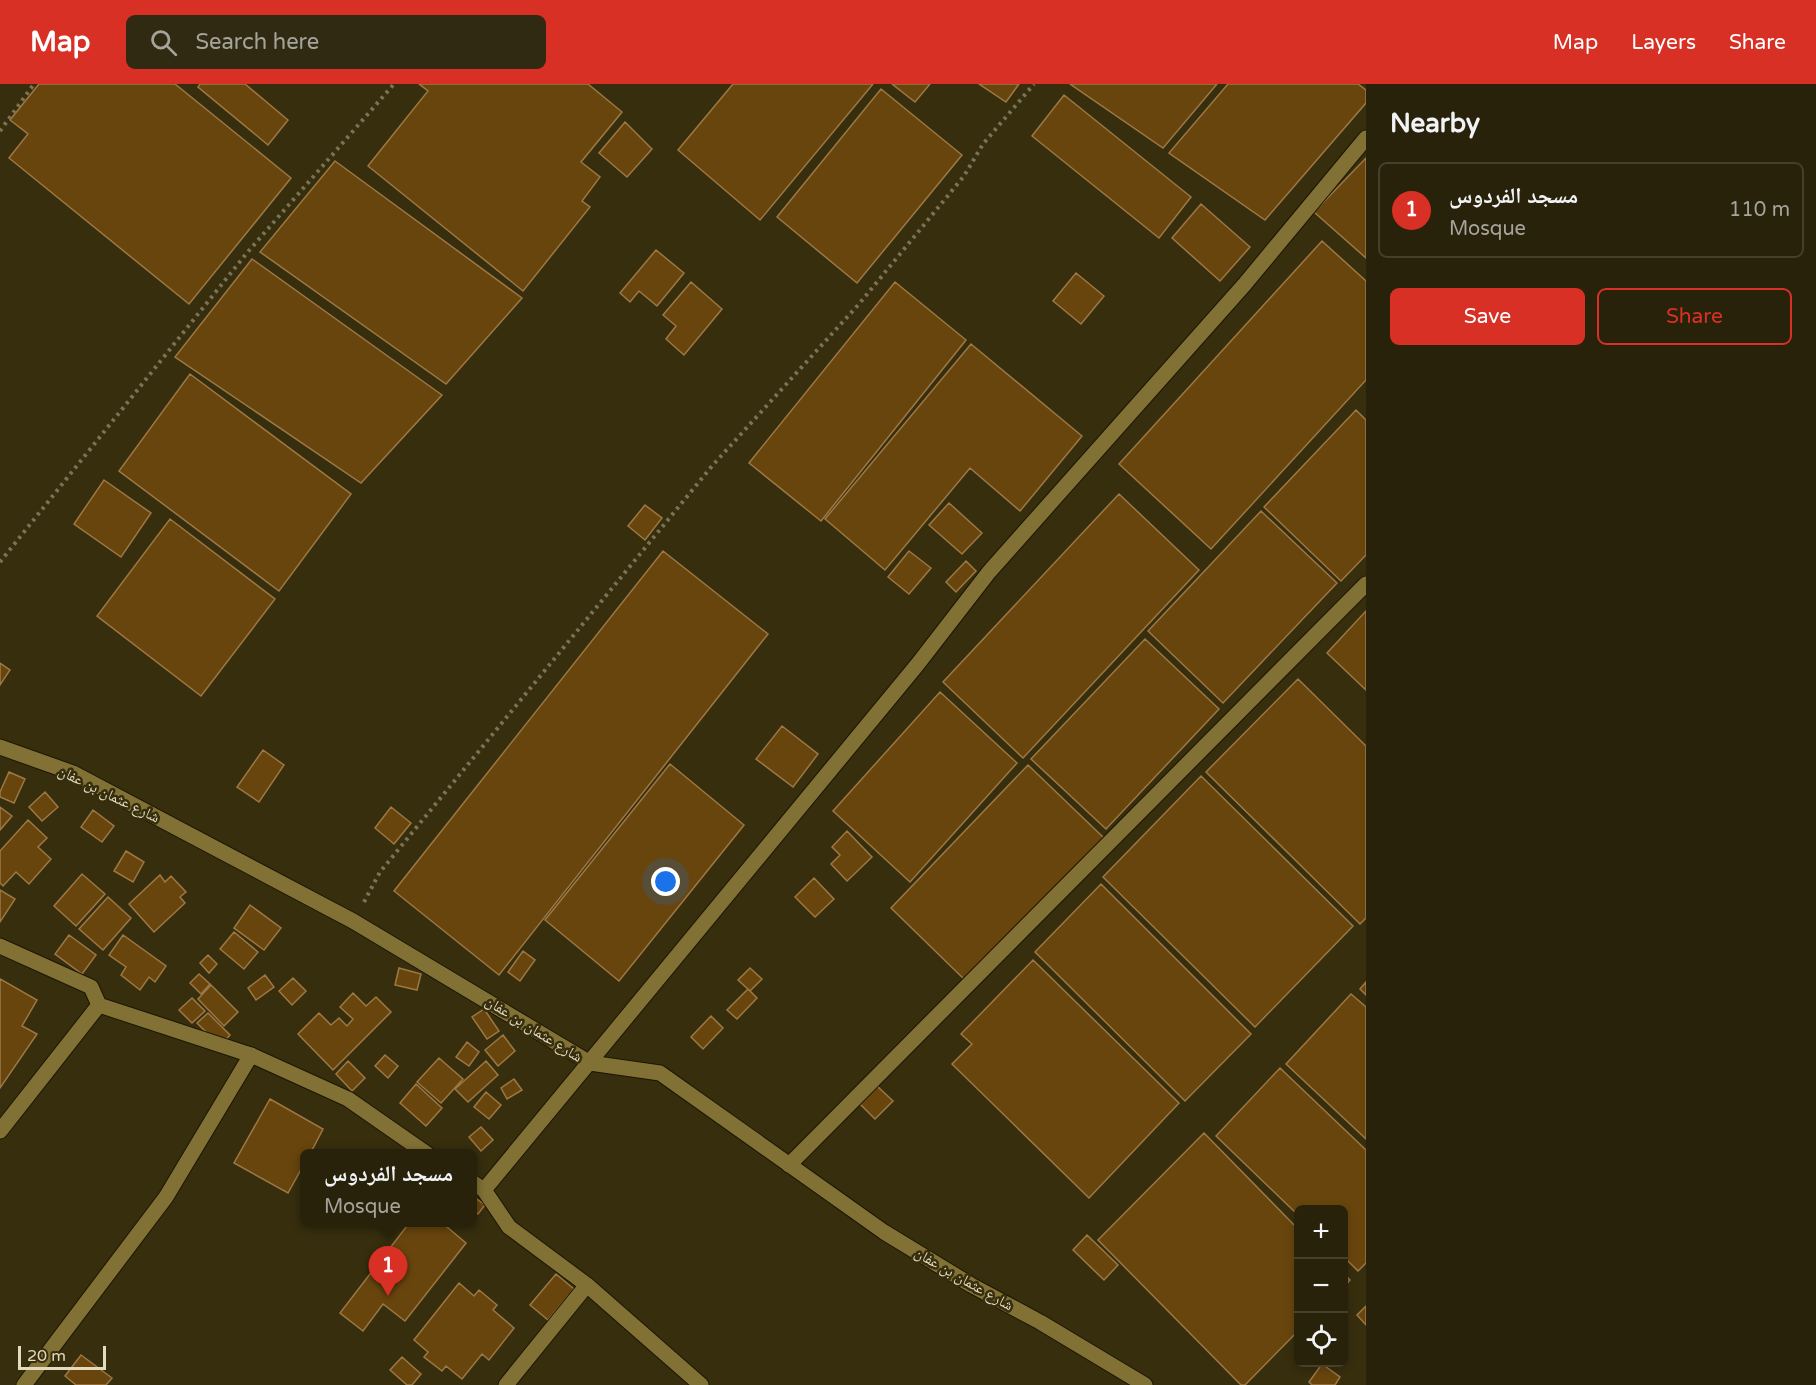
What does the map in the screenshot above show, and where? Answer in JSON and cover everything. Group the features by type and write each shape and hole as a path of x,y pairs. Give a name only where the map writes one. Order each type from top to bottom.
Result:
{"street":[{"path":"701,1385 587,1284 509,1227 478,1186 590,1063 910,674 989,572 1244,285 1366,138"},
{"path":"789,1165 1366,584"},
{"name":"شارع عثمان بن عفان","path":"0,747 73,773 354,921 590,1063 660,1073 884,1232 1145,1385"},
{"path":"0,946 91,987 99,1005 251,1055 348,1099 420,1149"},
{"path":"0,1131 99,1005"},
{"path":"24,1385 166,1197 251,1055"},
{"path":"506,1385 587,1284"}],"path":[{"path":"0,131 34,84"},
{"path":"0,562 246,254 394,84"},
{"path":"354,921 380,872 712,466 859,304 964,176 983,144 1034,84"}],"building":[{"path":"39,84 175,84 291,178 189,304 9,158 28,134 10,120"},
{"path":"200,84 245,84 288,120 268,145 198,87"},
{"path":"419,84 588,84 622,112 581,162 600,177 582,201 590,207 523,291 368,166 428,91"},
{"path":"733,84 873,84 760,220 678,150"},
{"path":"892,84 930,84 915,102"},
{"path":"979,84 1019,84 1006,102"},
{"path":"1070,84 1217,84 1163,148"},
{"path":"1228,84 1358,84 1366,90 1366,103 1265,220 1169,153"},
{"path":"881,89 962,155 857,283 777,217"},
{"path":"1064,95 1191,197 1159,238 1032,136"},
{"path":"625,122 652,149 627,177 599,153"},
{"path":"1366,158 1366,258 1314,212"},
{"path":"335,161 522,298 446,384 260,252"},
{"path":"1201,204 1250,247 1220,281 1172,238"},
{"path":"1322,241 1366,281 1366,380 1211,549 1119,464"},
{"path":"656,250 684,273 657,306 639,291 630,302 620,293"},
{"path":"252,259 442,395 361,483 175,357"},
{"path":"1076,273 1104,296 1081,324 1053,301"},
{"path":"691,282 722,309 684,355 666,339 676,326 663,315"},
{"path":"895,282 966,340 821,521 749,463"},
{"path":"971,344 1082,436 1020,511 970,468 885,570 825,519"},
{"path":"190,374 351,494 279,591 119,471"},
{"path":"1356,410 1366,420 1366,555 1341,581 1264,507"},
{"path":"104,480 151,513 121,557 74,524"},
{"path":"1119,494 1199,570 1023,758 943,682"},
{"path":"949,503 982,533 962,554 929,525"},
{"path":"645,505 662,518 645,540 628,526"},
{"path":"1261,511 1337,583 1223,703 1148,631"},
{"path":"170,519 275,599 201,696 97,616"},
{"path":"663,551 768,634 499,975 394,891"},
{"path":"909,551 931,568 909,594 888,577"},
{"path":"966,561 976,571 956,592 946,582"},
{"path":"1366,611 1366,690 1327,653"},
{"path":"1145,639 1219,709 1106,829 1031,759"},
{"path":"0,663 10,670 0,685"},
{"path":"1298,679 1366,746 1366,918 1360,924 1206,772"},
{"path":"940,692 1017,763 910,882 833,811"},
{"path":"782,726 818,754 793,787 756,759"},
{"path":"263,750 284,765 259,802 237,787"},
{"path":"670,764 744,825 619,981 545,920"},
{"path":"1028,765 1104,838 967,982 891,908"},
{"path":"9,772 25,779 14,803 0,797"},
{"path":"1201,776 1353,926 1255,1027 1103,877"},
{"path":"45,792 58,807 42,821 29,807"},
{"path":"0,807 12,816 0,830"},
{"path":"391,807 411,823 394,844 375,828"},
{"path":"93,810 114,826 102,842 81,827"},
{"path":"28,820 47,838 38,847 51,859 29,884 16,872 3,886 0,883 0,851"},
{"path":"847,831 872,857 847,881 831,864 840,855 832,847"},
{"path":"126,851 144,862 133,882 114,871"},
{"path":"82,874 105,894 76,926 54,906"},
{"path":"160,875 165,882 171,876 186,892 180,897 185,903 154,932 129,904"},
{"path":"814,878 834,899 815,917 795,897"},
{"path":"1101,884 1251,1034 1185,1101 1035,952"},
{"path":"0,890 15,899 0,922"},
{"path":"108,897 131,918 103,950 79,929"},
{"path":"250,905 281,928 264,950 234,928"},
{"path":"234,932 258,952 244,969 220,949"},
{"path":"69,935 96,955 82,974 55,954"},
{"path":"123,935 166,966 155,982 149,977 140,990 121,975 126,967 109,955"},
{"path":"523,951 535,960 520,981 508,972"},
{"path":"208,955 217,964 209,973 200,963"},
{"path":"1033,960 1179,1103 1089,1198 952,1064 972,1044 961,1034"},
{"path":"399,968 421,974 417,990 395,985"},
{"path":"750,968 762,979 750,991 738,980"},
{"path":"199,974 210,984 201,994 190,983"},
{"path":"265,975 274,987 256,1000 248,988"},
{"path":"293,978 306,991 292,1005 279,991"},
{"path":"0,979 37,1000 22,1026 37,1034 0,1088"},
{"path":"1366,982 1366,995 1360,989"},
{"path":"211,985 238,1012 224,1026 198,999"},
{"path":"748,989 757,998 737,1019 727,1010"},
{"path":"353,993 366,1006 376,997 391,1012 333,1070 298,1034 319,1013 331,1025 339,1018 347,1026 353,1019 340,1007"},
{"path":"1351,994 1366,1007 1366,1139 1286,1064"},
{"path":"192,998 205,1011 192,1023 179,1010"},
{"path":"484,1009 499,1031 487,1039 472,1017"},
{"path":"208,1013 230,1035 220,1046 197,1023"},
{"path":"711,1016 723,1028 703,1049 691,1037"},
{"path":"503,1035 515,1051 498,1066 485,1050"},
{"path":"467,1042 479,1052 469,1066 456,1057"},
{"path":"385,1055 398,1066 388,1078 375,1066"},
{"path":"439,1058 463,1079 441,1103 417,1082"},
{"path":"348,1061 365,1078 352,1091 336,1074"},
{"path":"486,1061 498,1075 468,1102 455,1089"},
{"path":"1280,1068 1366,1150 1366,1263 1358,1271 1348,1261 1348,1205 1294,1205 1294,1211 1216,1136"},
{"path":"514,1079 522,1090 507,1099 501,1088"},
{"path":"416,1084 442,1108 426,1126 400,1103"},
{"path":"877,1086 893,1101 875,1119 860,1104"},
{"path":"486,1092 501,1105 489,1119 474,1107"},
{"path":"270,1099 323,1129 313,1149 300,1149 300,1171 288,1193 234,1163"},
{"path":"481,1127 493,1140 481,1151 469,1137"},
{"path":"1204,1133 1294,1225 1294,1335 1245,1385 1241,1385 1098,1240"},
{"path":"477,1199 485,1205 477,1213"},
{"path":"406,1227 447,1227 466,1243 405,1321 383,1304 363,1331 340,1313"},
{"path":"1087,1235 1118,1265 1104,1280 1073,1250"},
{"path":"556,1274 574,1289 548,1320 530,1305"},
{"path":"459,1283 474,1296 479,1290 497,1305 493,1310 514,1328 489,1360 482,1354 462,1379 446,1366 442,1371 424,1357 428,1352 414,1340"},
{"path":"1366,1306 1366,1325 1357,1315"},
{"path":"81,1355 112,1378 106,1385 76,1385 65,1376"},
{"path":"402,1357 421,1374 412,1385 407,1385 390,1370"},
{"path":"1320,1367 1326,1367 1340,1377 1335,1385 1312,1385 1309,1382"}],"place":[{"name":"مسجد الفردوس","path":"388,1296"}]}
